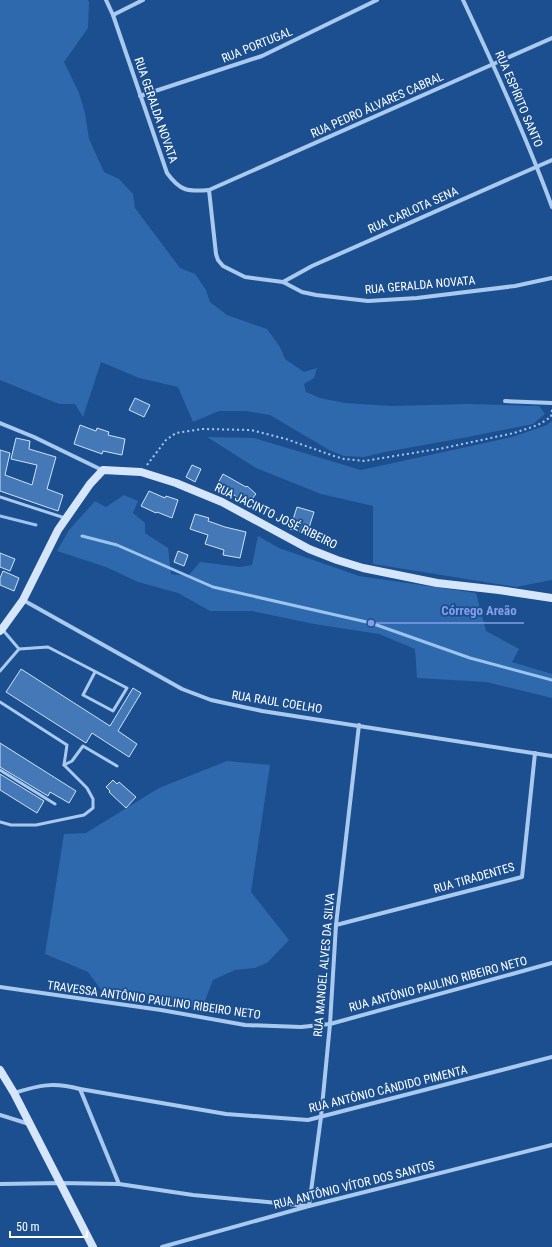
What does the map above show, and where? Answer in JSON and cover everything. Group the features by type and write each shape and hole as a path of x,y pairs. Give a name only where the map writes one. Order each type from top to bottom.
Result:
{"street":[{"name":"RUA GERALDA NOVATA","path":"106,0 113,15 166,172 181,188 188,191 195,192 209,190 216,254 218,260 223,266 245,277 283,282 302,292 368,301 417,298 515,286 552,278"},
{"path":"113,15 143,0"},
{"name":"RUA PORTUGAL","path":"140,96 262,56 376,0"},
{"name":"RUA ESPÍRITO SANTO","path":"463,0 494,64 552,207"},
{"name":"RUA PEDRO ÁLVARES CABRAL","path":"209,190 552,38"},
{"name":"RUA CARLOTA SENA","path":"283,282 312,266 552,160"},
{"path":"505,401 552,403"},
{"name":"RUA JACINTO JOSÉ RIBEIRO","path":"0,423 34,437 103,470 141,472 176,483 222,502 309,549 337,560 363,568 437,583 552,598"},
{"path":"1,630 23,600 58,530 90,484 103,470"},
{"name":"RUA RAUL COELHO","path":"23,600 182,689 211,700 230,705 552,756"},
{"name":"RUA MANOEL ALVES DA SILVA","path":"309,1206 321,1117 330,1024 336,925 359,725"},
{"name":"RUA TIRADENTES","path":"336,925 522,877 535,753"},
{"name":"RUA ANTÔNIO PAULINO RIBEIRO NETO","path":"330,1024 552,964"},
{"name":"TRAVESSA ANTÔNIO PAULINO RIBEIRO NETO","path":"0,988 161,1010 245,1025 301,1027 330,1024"},
{"name":"RUA ANTÔNIO CÂNDIDO PIMENTA","path":"14,1093 35,1086 62,1084 80,1089 226,1114 308,1120 552,1058"},
{"path":"0,1070 14,1093 94,1247"},
{"path":"80,1089 119,1184"},
{"path":"0,1116 30,1124"},
{"name":"RUA ANTÔNIO VÍTOR DOS SANTOS","path":"162,1247 309,1206 552,1145"},
{"path":"0,1184 119,1184 193,1195 309,1206"}],"lane":[{"path":"0,497 66,519"},
{"path":"1,630 19,649"},
{"path":"0,671 19,649 48,647 127,688 113,711 83,695 95,672"},
{"path":"0,702 67,745 64,765"},
{"path":"64,765 72,761 83,746 117,766"},
{"path":"0,822 11,825 36,825 84,815 93,808 93,799 87,788 64,765"},
{"path":"0,770 55,804"}],"path":[{"path":"141,472 166,440 176,433 202,429 251,430 286,439 344,459 364,461 444,448 514,433 538,425 551,417 552,410"}],"shaded area":[{"path":"0,0 88,0 88,28 64,62 79,93 85,113 89,139 104,172 119,179 133,194 135,208 180,268 195,274 206,290 210,302 227,315 267,329 280,347 285,359 304,372 317,368 314,378 304,384 306,392 320,398 345,403 391,406 468,404 539,406 545,414 533,424 364,457 344,456 329,450 270,415 246,411 219,411 193,422 178,387 139,378 101,362 83,417 75,404 59,404 0,380"},
{"path":"552,421 552,580 516,587 373,564 373,506 321,494 256,468 207,437 254,438 361,470 512,437 547,425"},
{"path":"124,495 138,501 133,513 145,523 145,533 168,548 171,574 188,576 200,562 240,567 252,565 258,536 279,548 359,576 476,593 486,631 519,649 512,662 552,674 552,698 486,682 417,678 415,649 379,634 314,624 252,611 210,611 178,593 138,582 106,567 57,551 69,530 95,501 106,507"},
{"path":"227,761 270,765 251,892 289,940 267,963 255,968 235,970 213,980 200,1010 157,995 122,998 104,994 88,972 45,954 64,834 86,833 159,788"}],"building":[{"path":"135,398 150,405 144,417 129,410"},
{"path":"80,425 96,431 97,428 109,432 108,435 125,439 122,455 103,451 102,454 74,444"},
{"path":"16,438 30,441 29,449 56,457 47,489 63,495 58,511 0,491 0,450 10,453 5,475 32,485 37,465 11,459"},
{"path":"192,465 201,469 195,482 186,477"},
{"path":"223,474 246,487 247,486 256,494 247,505 217,485"},
{"path":"149,491 165,498 166,496 178,500 172,518 141,506"},
{"path":"297,507 314,512 307,534 290,529"},
{"path":"195,514 209,518 208,521 225,527 246,532 240,558 223,555 224,550 205,544 208,535 190,529"},
{"path":"178,551 188,555 184,566 174,562"},
{"path":"0,553 15,559 10,571 0,567"},
{"path":"3,571 19,578 14,591 0,585 0,578"},
{"path":"21,669 110,726 133,688 141,693 118,731 137,744 129,757 92,733 86,743 6,692"},
{"path":"0,743 76,791 69,803 50,792 48,796 0,767"},
{"path":"0,774 44,801 37,813 0,790"},
{"path":"113,780 117,784 119,782 136,797 126,808 109,792 110,791 106,787"}],"waterway":[{"path":"0,516 36,525"},
{"path":"82,536 117,545 213,587 371,623 470,658 552,680"}],"place":[{"name":"Córrego Areão","path":"371,623"}]}
